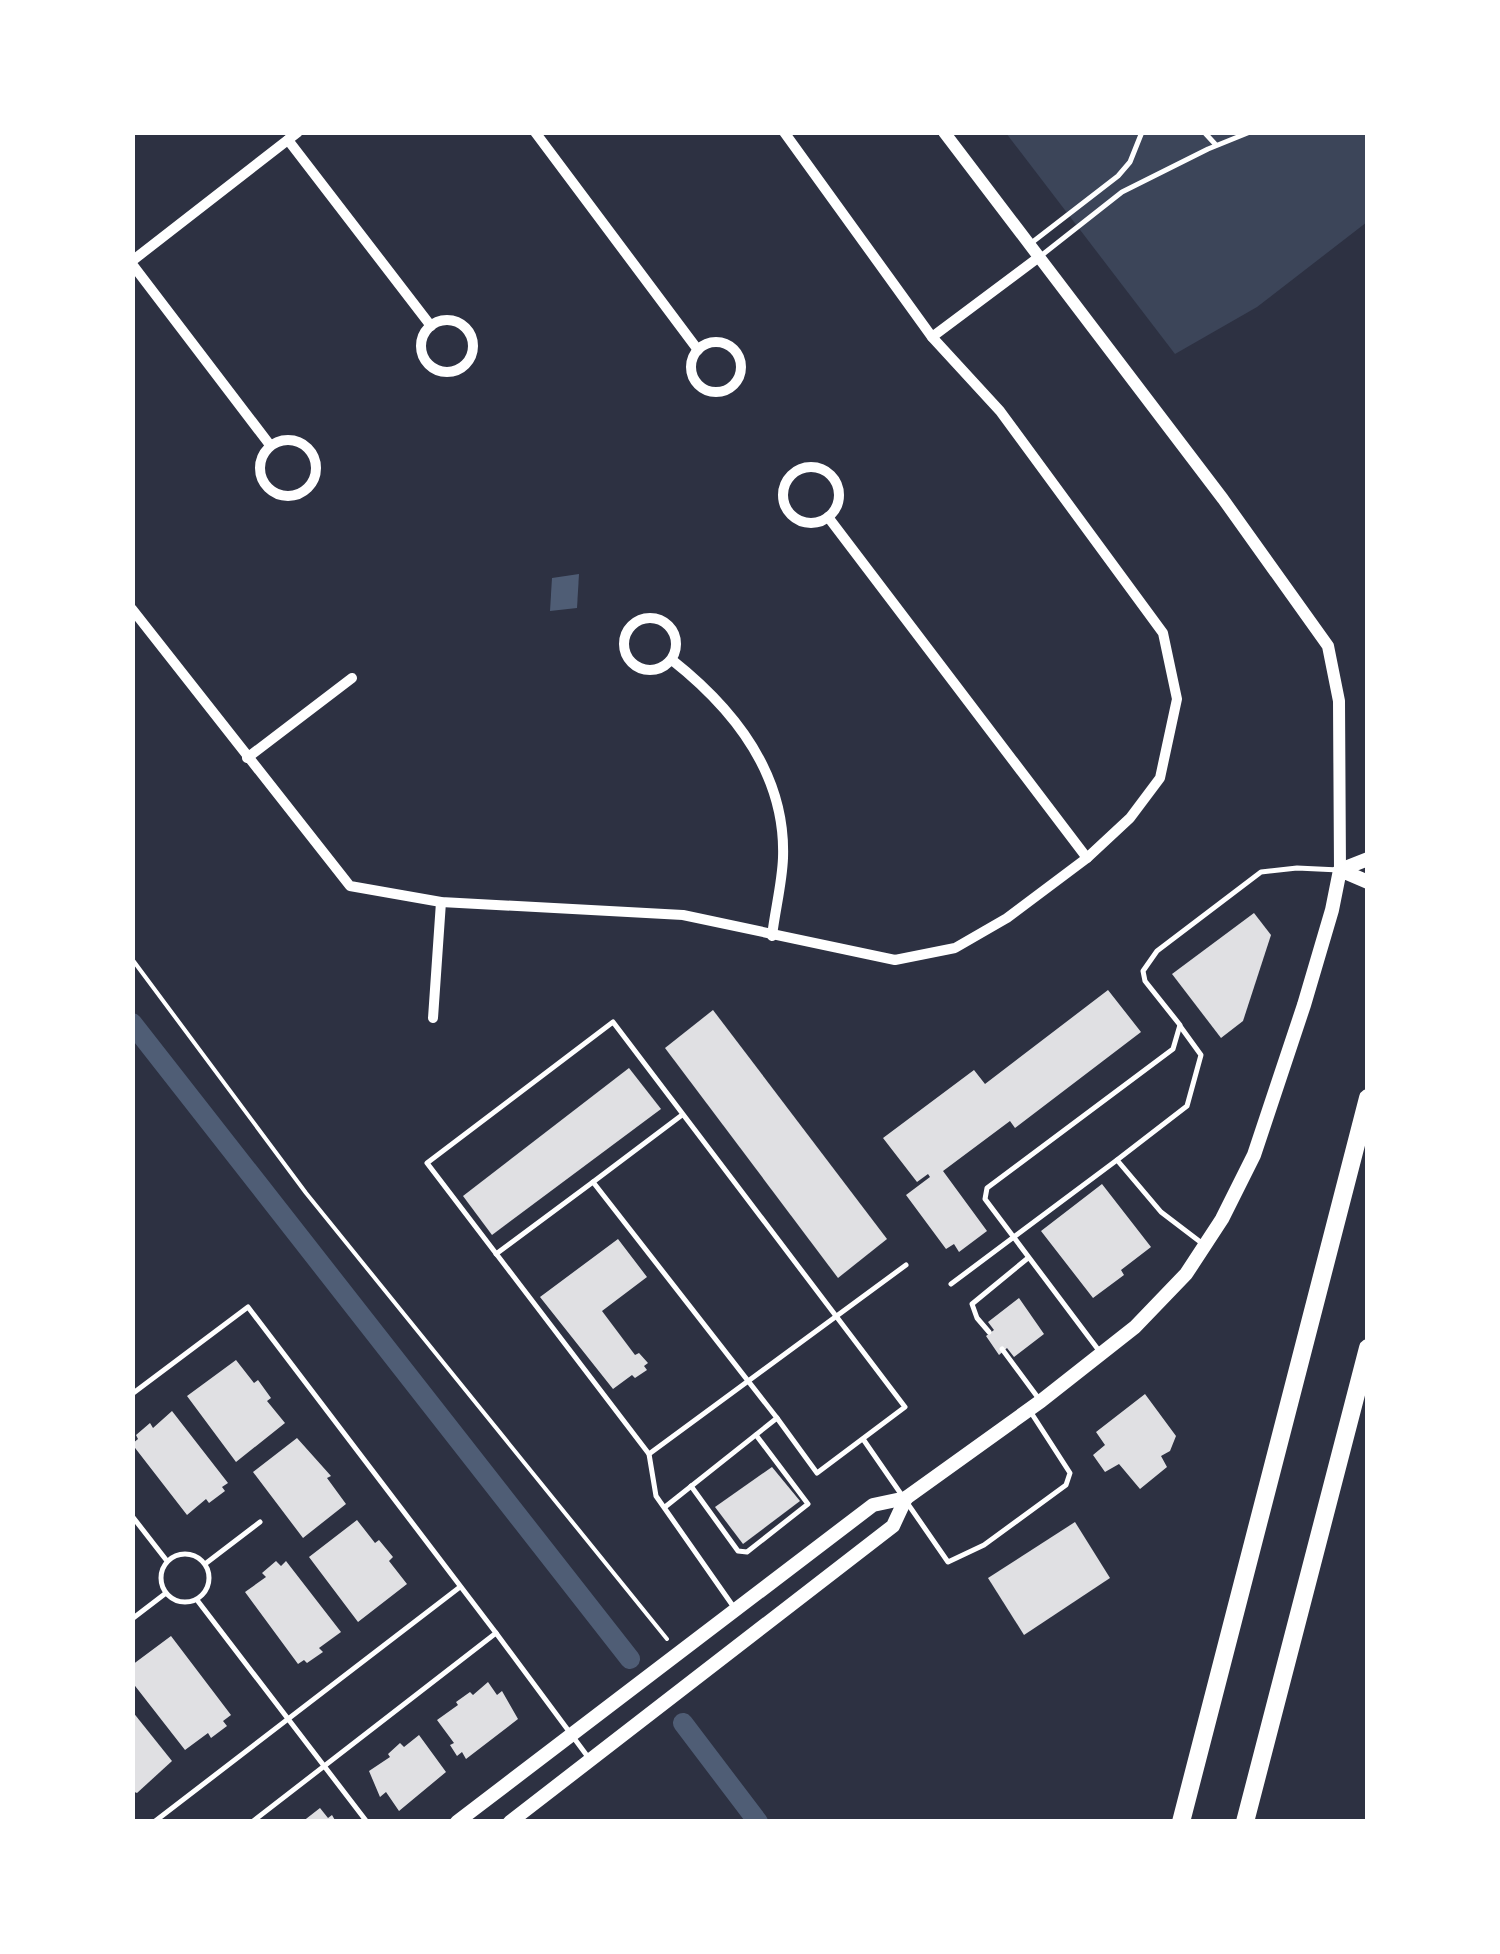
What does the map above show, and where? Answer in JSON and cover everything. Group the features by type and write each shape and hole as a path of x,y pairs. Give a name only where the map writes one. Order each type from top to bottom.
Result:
{"highway":[{"path":"1180,1822 1368,1098"},
{"path":"1246,1822 1368,1348"}],"main road":[{"path":"1340,870 1368,859"},
{"path":"1340,870 1368,882"},
{"path":"456,1822 873,1505 906,1498 1102,1355 1158,1306 1205,1246 1254,1154 1298,1022 1340,870"},
{"path":"510,1822 893,1526 906,1498"}],"street":[{"path":"535,132 698,350"},
{"path":"132,610 350,886 441,902 682,915 895,960 955,948 1007,918 1087,858 1130,818 1160,778 1177,700 1163,632 1000,412 932,337 784,132"},
{"path":"944,132 1223,499 1328,646 1339,701 1340,870"},
{"path":"270,446 132,262 293,136 430,326"},
{"path":"932,337 1039,258"},
{"path":"446,320 468,330 472,354 463,367 446,372 430,366 421,350 430,326 446,320"},
{"path":"720,343 734,351 740,366 736,382 715,392 707,391 694,380 691,364 698,350 720,343"},
{"path":"292,440 310,450 316,472 305,490 284,496 266,485 260,464 270,446 292,440"},
{"path":"814,467 834,478 839,499 828,518 808,523 789,512 783,492 794,473 814,467"},
{"path":"828,518 1087,858"},
{"path":"642,619 666,623 676,636 672,660 657,670 640,668 624,648 628,630 642,619"},
{"path":"672,660 698,680 762,760 779,812 783,857 772,936"},
{"path":"247,758 352,678"},
{"path":"433,1018 441,902"}],"lane":[{"path":"1029,245 1118,176 1130,162 1142,132"},
{"path":"1204,132 1216,146"},
{"path":"1039,258 1122,192 1250,132"},
{"path":"952,1284 1187,1106 1201,1055 1145,981 1143,971 1157,951 1261,872 1297,868 1340,870"},
{"path":"592,1182 818,1473 906,1407 613,1022 427,1163 649,1454 656,1496 734,1609"},
{"path":"1102,1355 985,1199 988,1188 1173,1049 1180,1025"},
{"path":"496,1254 683,1114"},
{"path":"1117,1160 1162,1212 1205,1246"},
{"path":"989,1332 972,1304 1028,1258"},
{"path":"649,1454 906,1265"},
{"path":"132,1394 248,1307 589,1759"},
{"path":"863,1439 948,1562 984,1545 1042,1506 1066,1485 1070,1472 1002,1349"},
{"path":"665,1507 777,1418"},
{"path":"692,1486 738,1550 747,1552 808,1504 756,1435"},
{"path":"132,1516 167,1560"},
{"path":"205,1564 260,1522"},
{"path":"191,1554 205,1564 209,1584 197,1600 178,1602 166,1593 160,1579 167,1560 191,1554"},
{"path":"154,1822 460,1587"},
{"path":"132,1620 166,1593"},
{"path":"197,1600 367,1822"},
{"path":"252,1822 496,1633"}],"path":[{"path":"132,959 306,1194 679,1653"}],"shaded area":[{"path":"1006,133 1367,133 1367,222 1257,307 1175,354"},
{"path":"579,574 577,608 550,611 552,578"}],"building":[{"path":"1254,913 1271,935 1243,1021 1221,1038 1172,974"},
{"path":"1108,990 1141,1032 1015,1128 1010,1121 943,1171 987,1231 959,1252 954,1244 946,1249 906,1195 930,1177 928,1174 917,1182 883,1138 974,1070 985,1084"},
{"path":"713,1010 887,1239 838,1278 665,1048"},
{"path":"629,1068 661,1109 492,1235 463,1196"},
{"path":"1102,1184 1151,1247 1121,1270 1124,1275 1093,1298 1041,1231"},
{"path":"618,1239 647,1277 602,1311 635,1355 639,1353 648,1363 644,1366 647,1370 613,1389 540,1297"},
{"path":"1019,1298 1044,1334 1014,1357 1007,1348 999,1355 986,1336 994,1330 988,1322"},
{"path":"236,1360 254,1383 258,1380 271,1398 267,1401 285,1423 236,1462 187,1396"},
{"path":"1145,1394 1176,1436 1170,1451 1161,1456 1167,1467 1140,1489 1119,1464 1105,1472 1093,1455 1105,1445 1096,1432"},
{"path":"172,1411 228,1483 222,1487 225,1491 209,1503 206,1499 187,1515 132,1444 150,1423 153,1428"},
{"path":"297,1438 331,1476 327,1478 346,1504 303,1538 253,1472"},
{"path":"772,1467 800,1501 743,1544 715,1507"},
{"path":"357,1520 375,1543 379,1540 393,1557 389,1561 407,1584 358,1622 309,1557"},
{"path":"1075,1522 1110,1578 1024,1635 988,1578"},
{"path":"276,1561 281,1566 286,1561 341,1632 307,1663 304,1660 298,1664 245,1592 266,1577 262,1573"},
{"path":"171,1636 231,1715 223,1721 227,1726 211,1738 208,1733 185,1750 132,1682 132,1665"},
{"path":"488,1682 497,1695 502,1691 518,1719 466,1759 462,1752 457,1756 450,1745 454,1743 437,1720 458,1705 456,1702 470,1692 473,1695"},
{"path":"132,1711 172,1761 137,1793 132,1791"},
{"path":"419,1735 446,1772 399,1811 386,1792 380,1797 369,1771 390,1757 388,1754 400,1743 404,1747"},
{"path":"320,1808 336,1822 302,1822"}],"waterway":[{"path":"132,1023 630,1659"},
{"path":"683,1723 758,1822"}]}
